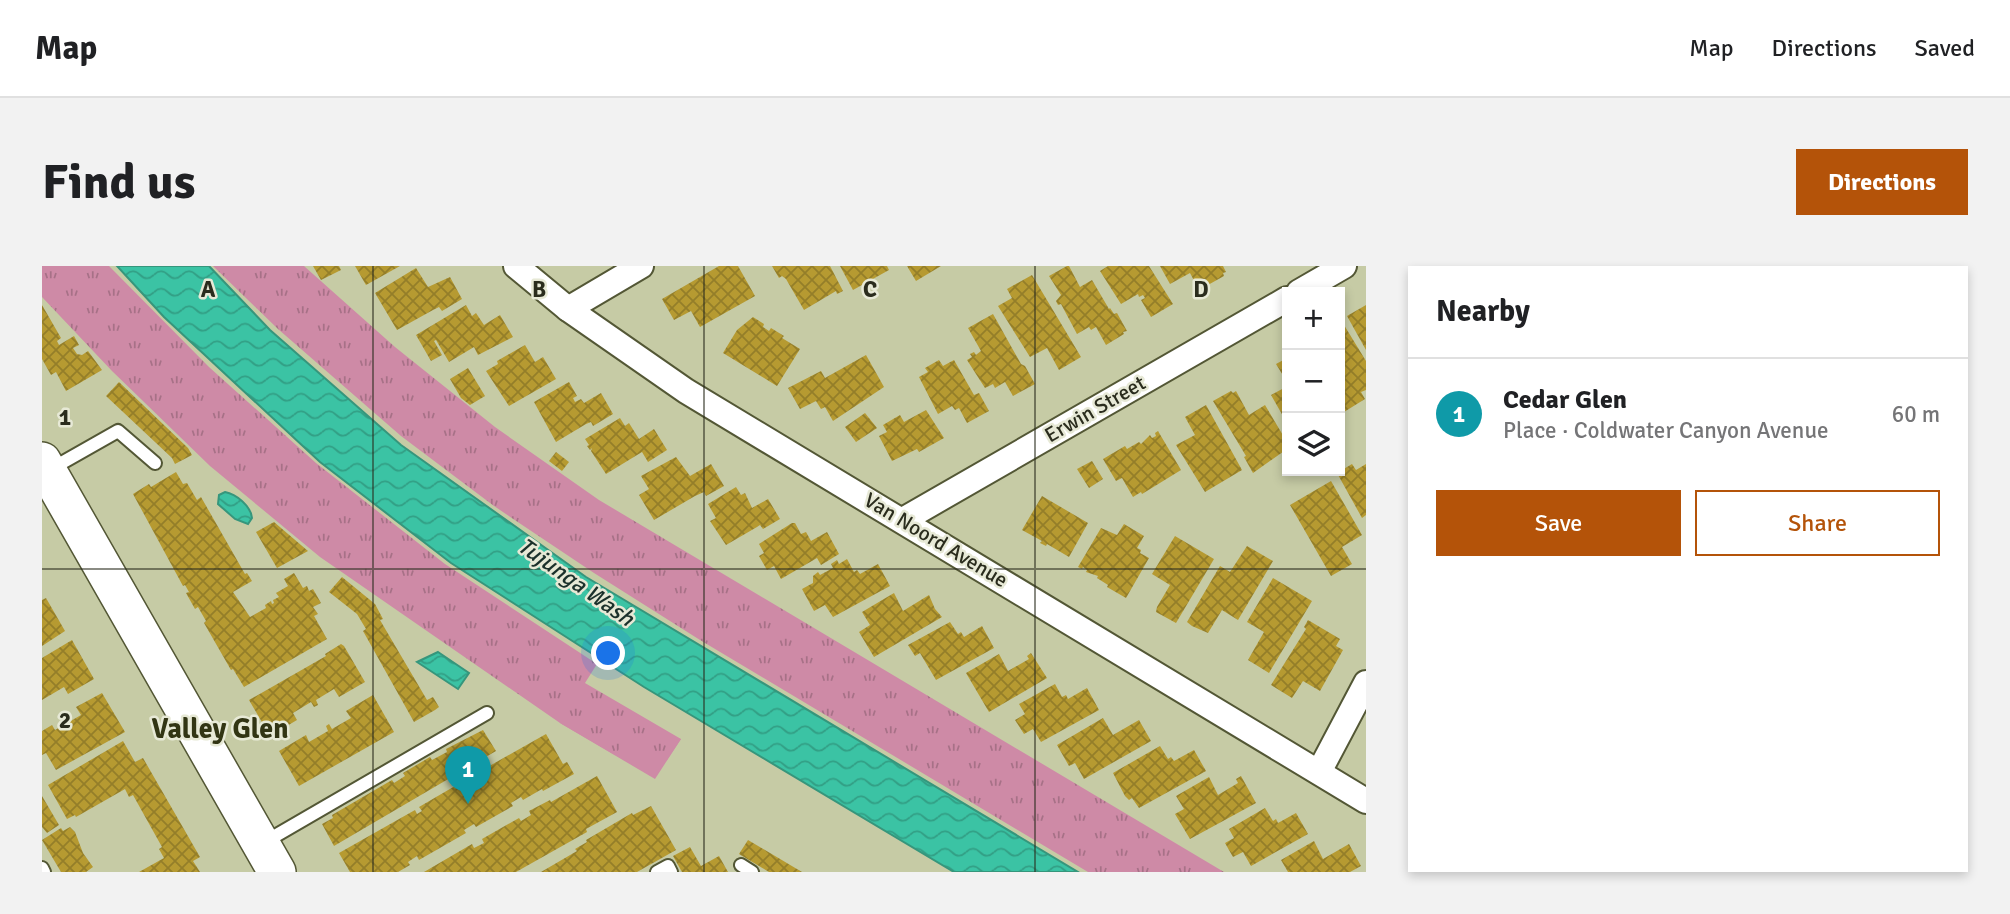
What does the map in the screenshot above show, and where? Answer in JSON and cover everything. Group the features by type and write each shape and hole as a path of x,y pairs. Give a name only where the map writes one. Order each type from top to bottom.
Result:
{"main road":[{"path":"45,466 269,858"}],"street":[{"name":"Van Noord Avenue","path":"516,266 568,309 685,391 1366,800"},
{"path":"568,309 641,266"},
{"path":"1308,287 1344,266"},
{"name":"Erwin Street","path":"903,520 1282,302"},
{"path":"1319,772 1366,683"}],"lane":[{"path":"45,466 118,431 155,463"},
{"path":"269,858 487,713"},
{"path":"657,872 667,866 671,872"}],"green space":[{"path":"42,266 109,266 209,367 316,463 445,564 597,664 585,683 681,739 667,760 628,736 615,755 560,723 320,557 210,466 112,371 42,297"},
{"path":"213,266 304,266 395,347 495,427 599,500 1224,872 1088,872 700,640 494,506 401,436 278,329"},
{"path":"560,723 681,739 655,779"}],"water":[{"name":"Tujunga Wash","path":"117,266 209,266 270,330 401,445 586,577 1078,872 954,872 644,687 451,563 320,462 164,317"},
{"path":"225,492 238,498 249,509 252,518 248,524 235,519 218,504 219,495"},
{"path":"438,652 469,673 458,689 417,662"}],"building":[{"path":"313,266 339,266 341,270 321,280"},
{"path":"355,266 400,266 366,285"},
{"path":"719,266 738,266 755,296 700,327 691,311 674,320 662,299"},
{"path":"772,266 830,266 843,291 837,294 836,291 804,310 786,279 782,276 779,278"},
{"path":"840,266 887,266 889,270 853,290"},
{"path":"907,266 941,266 916,281"},
{"path":"1067,266 1080,287 1092,280 1109,309 1114,314 1117,313 1127,331 1123,332 1124,334 1106,345 1096,327 1091,330 1089,327 1077,334 1061,304 1058,305 1056,301 1061,295 1049,276"},
{"path":"1108,266 1149,266 1173,304 1151,317 1141,300 1145,298 1143,295 1139,297 1138,294 1121,304 1100,271"},
{"path":"1160,266 1223,266 1226,272 1223,273 1224,276 1199,290 1190,273 1170,284"},
{"path":"416,268 428,287 450,277 462,299 442,311 439,307 397,330 375,293"},
{"path":"1032,275 1081,357 1059,370 1047,348 1030,357 998,306 1012,298 1007,289"},
{"path":"42,305 61,338 57,341 59,345 74,336 79,345 73,348 77,354 82,355 88,351 102,370 66,391 56,372 51,375 42,359"},
{"path":"466,305 472,316 476,313 484,325 500,315 513,337 478,355 474,347 449,362 436,340 434,341 442,355 431,361 416,335"},
{"path":"1366,305 1366,350 1347,316"},
{"path":"993,314 1035,384 1013,396 1005,382 995,388 993,384 985,388 967,360 972,357 970,354 974,352 976,355 981,351 968,328"},
{"path":"753,317 764,324 763,327 769,331 771,328 800,349 777,386 723,353 737,330"},
{"path":"1345,327 1366,361 1366,390 1361,392 1365,399 1345,411"},
{"path":"525,345 535,362 543,357 556,379 509,406 486,371 498,364 497,361"},
{"path":"866,355 884,387 833,421 825,407 821,409 816,401 800,409 788,388 821,371 825,378"},
{"path":"939,360 943,366 954,360 974,395 979,393 989,411 967,423 959,408 955,410 952,406 938,414 919,377 928,372 925,368"},
{"path":"1282,361 1282,374 1276,364"},
{"path":"468,368 485,396 470,405 461,398 450,379"},
{"path":"119,382 188,448 192,455 175,464 172,458 106,396"},
{"path":"569,382 577,396 573,398 575,402 581,399 584,403 601,393 613,414 593,426 591,422 586,424 556,442 534,402"},
{"path":"1282,389 1282,414 1271,395"},
{"path":"1236,391 1249,415 1265,405 1282,434 1282,453 1253,473 1244,457 1246,456 1213,401"},
{"path":"1206,405 1242,470 1205,492 1176,445 1195,435 1185,417"},
{"path":"926,410 944,438 919,452 917,449 892,461 879,436 887,432 883,425 900,415 904,422"},
{"path":"865,413 877,428 856,442 845,427"},
{"path":"620,418 625,426 629,423 639,439 654,429 667,450 648,462 642,452 606,474 585,439"},
{"path":"1158,431 1181,470 1133,497 1122,478 1116,481 1103,459 1125,446 1127,449 1139,442 1141,444 1150,435 1152,438 1156,436"},
{"path":"556,452 569,462 562,471 549,461"},
{"path":"676,457 690,476 711,464 724,486 706,496 704,492 695,496 654,520 639,495 649,489 641,476"},
{"path":"1092,461 1103,479 1089,488 1077,469"},
{"path":"1352,464 1356,470 1366,464 1366,515 1362,518 1339,476 1345,476 1345,468"},
{"path":"176,472 183,484 187,483 197,500 201,497 245,574 247,573 252,581 233,592 250,617 266,608 265,605 271,601 274,603 273,600 279,597 276,593 288,586 284,579 294,573 303,588 307,586 309,591 313,589 321,603 313,607 318,614 314,616 327,639 244,687 233,669 231,670 204,623 206,621 198,607 195,609 186,593 189,592 185,585 183,586 133,494"},
{"path":"1331,481 1362,535 1342,547 1352,564 1331,576 1290,505"},
{"path":"736,487 741,495 745,493 752,508 768,499 780,519 763,529 760,525 726,545 710,521 716,518 708,504"},
{"path":"1042,496 1088,523 1069,557 1047,544 1046,546 1040,543 1042,541 1022,530"},
{"path":"274,522 308,551 277,568 256,532"},
{"path":"795,523 801,534 806,532 811,541 827,532 839,554 821,565 817,558 781,579 774,566 767,570 759,556 764,553 759,544"},
{"path":"1124,524 1144,536 1137,548 1149,558 1126,598 1107,587 1098,576 1078,567 1101,528 1117,535"},
{"path":"1175,536 1214,559 1176,623 1156,612 1170,585 1152,574"},
{"path":"1247,546 1273,561 1238,620 1222,610 1208,633 1192,626 1187,622 1220,566 1230,572"},
{"path":"847,559 854,572 857,570 860,574 878,564 890,586 833,617 825,605 814,611 802,589 813,583 813,576 818,572 820,575 833,568 831,564 837,560 839,564"},
{"path":"342,577 375,604 383,619 380,620 427,700 433,697 439,707 435,710 414,722 363,631 366,629 357,614 329,592"},
{"path":"1273,578 1312,601 1269,673 1248,660 1264,632 1247,622"},
{"path":"894,593 903,611 929,595 942,617 874,657 859,632 870,625 862,612"},
{"path":"46,598 65,631 42,646 42,600"},
{"path":"1308,620 1340,639 1336,646 1343,650 1320,691 1303,681 1292,698 1271,685 1306,629 1304,627"},
{"path":"950,622 958,634 961,632 964,637 982,626 994,648 936,680 920,653 915,656 908,645"},
{"path":"72,640 94,679 68,694 64,687 42,700 42,658"},
{"path":"341,644 365,682 339,697 334,689 316,700 318,705 314,707 311,702 293,713 297,720 270,736 249,700 326,656 325,654"},
{"path":"1031,653 1047,678 989,712 966,673 999,654 1008,671 1029,659 1027,656"},
{"path":"1055,684 1062,697 1066,695 1068,699 1087,688 1099,710 1041,742 1033,729 1024,734 1015,720 1025,714 1019,704"},
{"path":"102,693 125,732 56,770 46,753 42,755 42,731 52,725 55,730 81,715 76,707"},
{"path":"373,695 394,732 299,786 279,751 306,735 309,742 328,731 326,726 329,724 332,729 351,718 346,711"},
{"path":"1103,718 1113,735 1139,720 1151,741 1084,779 1075,763 1069,766 1057,745"},
{"path":"483,730 496,751 334,846 322,824 333,818 332,815 392,780 394,783 405,776 403,773 430,757 432,760 447,752 446,749"},
{"path":"546,734 563,764 567,762 574,774 523,800 521,797 511,803 513,806 476,827 474,824 464,830 466,833 419,860 417,856 408,862 410,865 398,872 350,872 339,853 415,810 417,814 422,811 419,807 467,779 469,783 473,781 470,777"},
{"path":"123,741 135,762 143,758 200,857 193,861 200,872 139,872 164,858 159,849 162,847 133,795 129,797 125,789 76,817 75,815 67,819 48,785"},
{"path":"1160,746 1168,759 1171,757 1174,761 1194,750 1206,771 1139,808 1132,798 1129,800 1125,796 1113,773"},
{"path":"597,776 617,812 516,872 424,872 472,844 474,848 484,843 482,839 519,818 521,821 531,815 529,811"},
{"path":"1241,776 1256,803 1190,839 1175,814 1184,809 1176,796 1209,777 1218,795 1238,783 1236,779"},
{"path":"42,796 59,825 47,833 42,827"},
{"path":"651,806 676,850 637,872 541,872 577,851 575,849 587,842 586,840 632,813 633,815"},
{"path":"1265,808 1273,821 1276,819 1278,823 1296,813 1308,834 1251,866 1243,852 1233,857 1225,843 1234,838 1229,829"},
{"path":"70,827 93,867 86,872 61,872 42,840 61,828 63,831"},
{"path":"748,840 802,872 769,872 739,854"},
{"path":"1314,841 1323,859 1349,844 1361,866 1350,872 1288,872 1281,860"},
{"path":"690,847 701,866 719,856 728,872 682,872 673,856"}],"place":[{"name":"Cedar Glen","path":"468,804"}],"district":[{"name":"Valley Glen","path":"220,729"}]}
